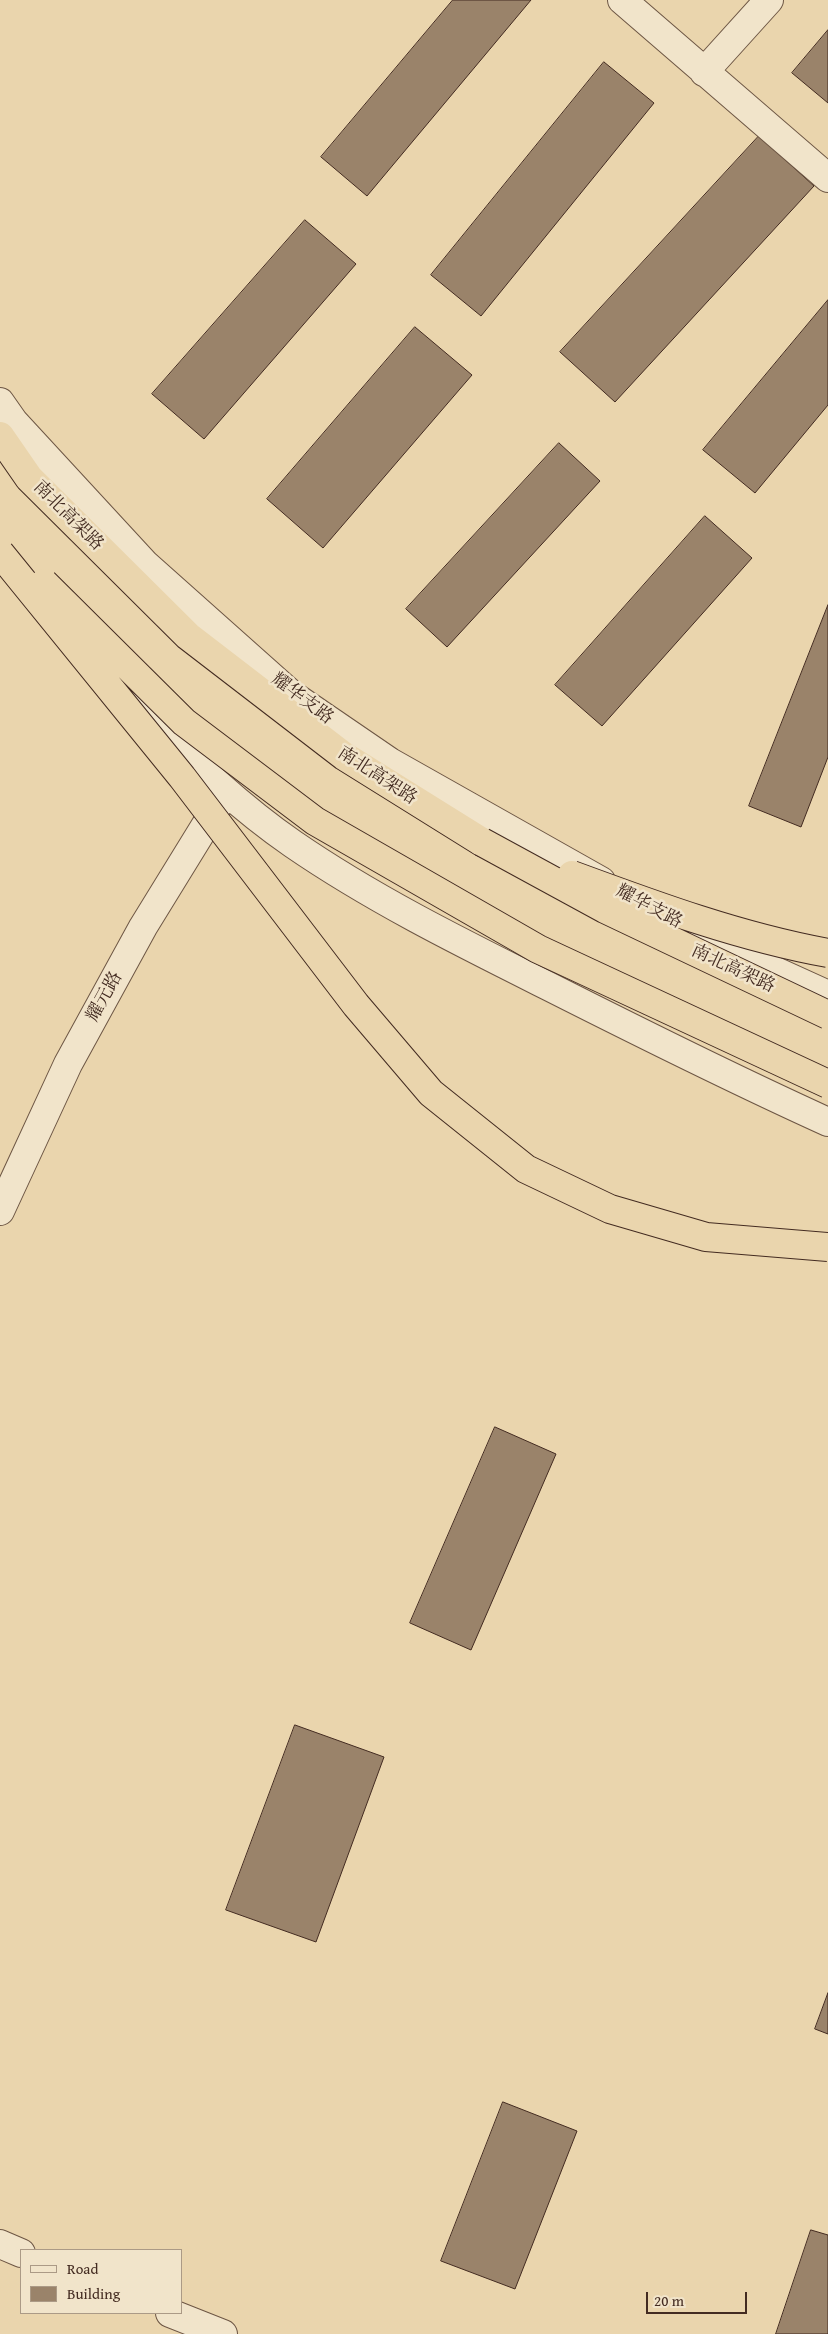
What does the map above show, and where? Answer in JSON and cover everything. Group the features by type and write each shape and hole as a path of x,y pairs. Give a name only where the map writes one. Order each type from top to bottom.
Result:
{"highway":[{"name":"南北高架路","path":"0,436 29,478 188,636 344,756 482,842 605,909 828,1015"},
{"path":"0,540 184,722 315,821 538,949 828,1084"},
{"path":"0,553 182,777 356,1005 431,1093 526,1169 610,1208 706,1237 828,1247"},
{"path":"482,842 684,916 790,946 828,953"}],"street":[{"path":"622,0 828,178"},
{"path":"704,72 769,0"},
{"name":"耀华支路","path":"0,402 14,422 145,564 292,696 390,762 619,891 740,955 828,995"},
{"path":"0,558 148,717 226,792 293,844 366,889 469,946 703,1064 828,1122"},
{"name":"耀元路","path":"0,1211 78,1047 143,927 226,792"},
{"path":"0,2244 20,2253"},
{"path":"172,2314 222,2334"}],"building":[{"path":"453,0 531,0 367,196 321,157"},
{"path":"828,30 828,103 792,73"},
{"path":"604,62 654,103 481,316 431,275"},
{"path":"759,136 814,186 615,402 560,352"},
{"path":"305,220 356,264 204,439 152,394"},
{"path":"828,300 828,405 755,493 703,450"},
{"path":"415,327 472,375 323,548 267,499"},
{"path":"559,443 600,481 447,647 406,609"},
{"path":"705,516 752,558 602,726 555,685"},
{"path":"828,605 828,757 801,827 749,806"},
{"path":"495,1427 556,1454 471,1650 410,1623"},
{"path":"295,1725 384,1757 316,1942 226,1910"},
{"path":"828,1993 828,2034 815,2029"},
{"path":"503,2102 577,2131 515,2289 441,2261"},
{"path":"811,2230 828,2235 828,2334 776,2334"}]}
